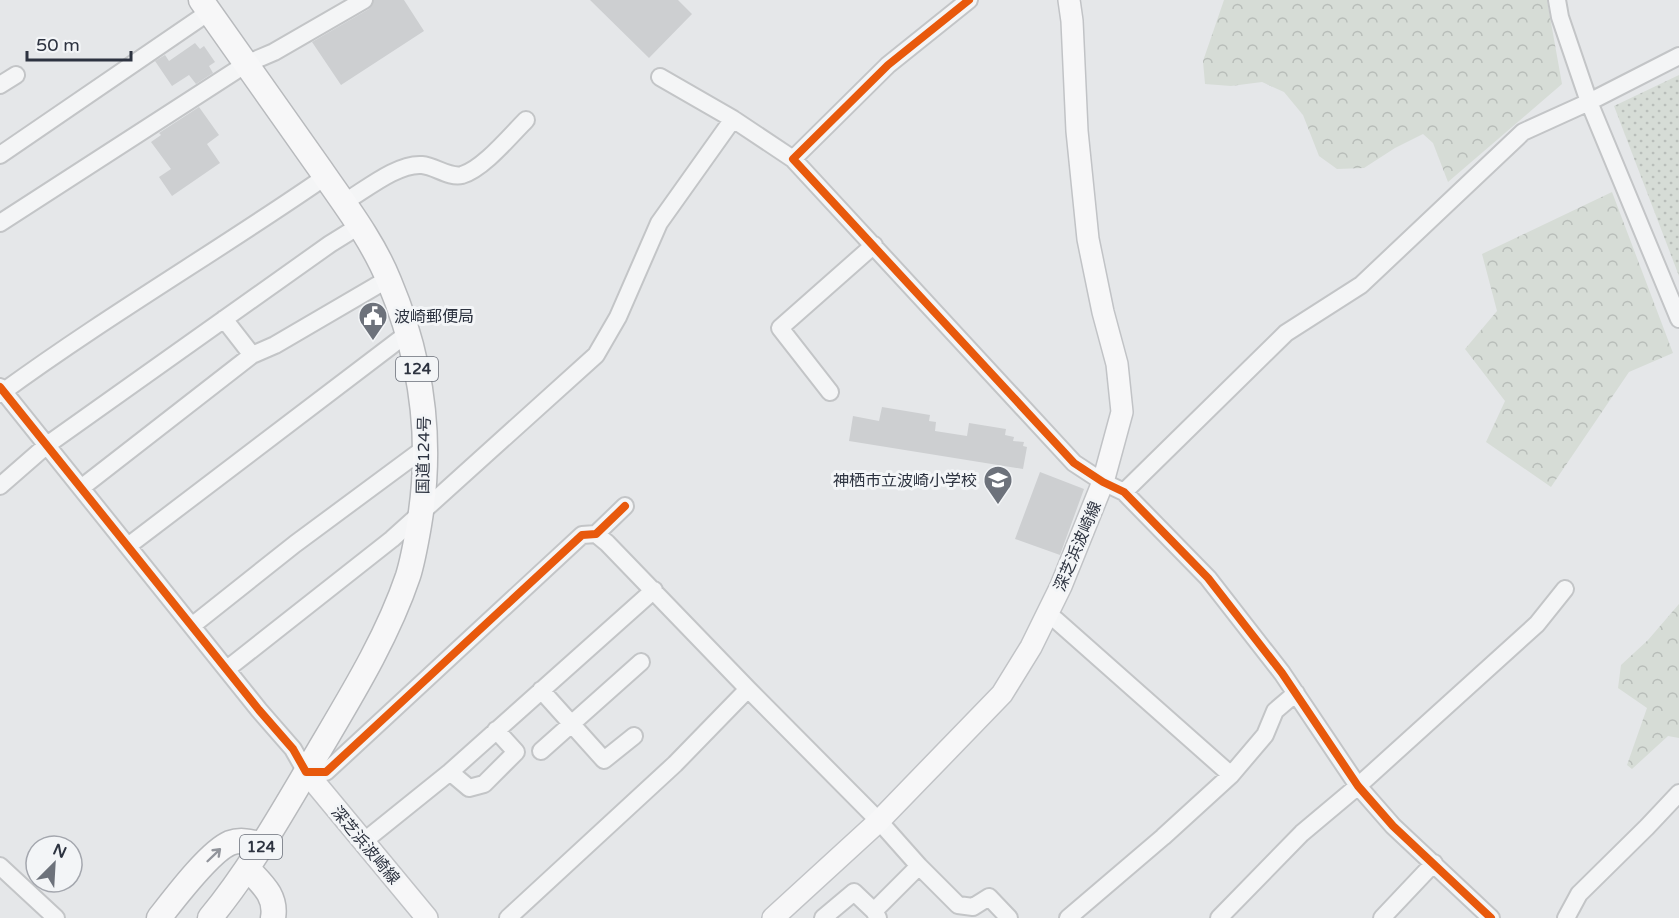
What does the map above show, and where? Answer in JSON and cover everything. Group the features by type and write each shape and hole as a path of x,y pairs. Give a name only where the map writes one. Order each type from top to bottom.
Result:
{"highway":[{"name":"国道124号","path":"205,6 359,226 388,279 408,333 417,369 424,410 426,447 421,511 409,574 398,603 365,670 306,772 248,869 210,918"},
{"path":"159,918 219,850 230,843 239,841 262,845"},
{"path":"248,869 270,894 274,903 273,918"},
{"path":"178,895 192,884 197,883 212,887 227,898"}],"main road":[{"name":"深芝浜波崎線","path":"773,918 879,821 1002,694 1031,646 1061,586 1103,483 1122,412 1117,364 1103,312 1088,239 1077,131 1069,0"},
{"name":"深芝浜波崎線","path":"306,772 427,918"}],"street":[{"path":"0,224 246,64 274,52 364,0"},
{"path":"793,159 888,65 969,0"},
{"path":"1557,0 1560,17 1589,102 1679,319"},
{"path":"0,155 205,6"},
{"path":"1124,492 1286,333 1361,285 1523,132 1589,102 1679,56"},
{"path":"0,85 16,75"},
{"path":"660,77 733,119 793,159 1074,463 1103,483 1124,492 1208,578 1248,627 1296,693 1358,786 1393,826 1491,918"},
{"path":"227,669 382,546 596,355 618,317 659,224 733,119"},
{"path":"343,203 397,170 409,166 421,165 454,176 472,170 526,120"},
{"path":"325,177 252,228 134,301 1,391 288,742 306,772 326,772 582,535 596,534 625,506"},
{"path":"0,486 47,446 359,226"},
{"path":"830,392 780,328 874,245"},
{"path":"81,488 252,355 275,345 388,279"},
{"path":"224,319 252,355"},
{"path":"128,546 408,333"},
{"path":"193,625 295,544 426,447"},
{"path":"596,534 654,590 958,905 973,907 989,897 1009,918"},
{"path":"1219,918 1302,833 1358,786 1537,624 1565,589"},
{"path":"363,842 450,772 654,590"},
{"path":"1047,615 1056,620 1231,775"},
{"path":"541,750 641,662"},
{"path":"508,918 675,764 748,689"},
{"path":"541,690 604,760 634,736"},
{"path":"1068,918 1231,775 1265,735 1275,711 1296,693"},
{"path":"450,772 469,788 484,784 516,752 496,730"},
{"path":"1566,918 1579,894 1647,828 1679,793"},
{"path":"1382,918 1434,863"},
{"path":"0,866 56,918"},
{"path":"823,918 854,892 876,914 919,866"}],"green space":[{"path":"1224,0 1547,0 1562,84 1448,182 1433,143 1423,134 1395,148 1364,168 1337,169 1319,156 1303,115 1284,92 1262,82 1231,86 1205,84 1203,61"},
{"path":"1679,75 1679,276 1614,106"},
{"path":"1612,192 1673,353 1629,372 1551,487 1486,442 1505,401 1465,349 1497,311 1482,254"},
{"path":"1679,604 1679,738 1668,736 1632,769 1627,765 1647,708 1618,688 1621,665 1648,640"}],"building":[{"path":"374,0 404,0 424,31 341,85 312,42 369,9"},
{"path":"590,0 678,0 692,14 649,58"},
{"path":"195,43 200,49 204,46 215,62 209,66 213,73 196,84 189,75 172,86 155,61 165,55 169,61"},
{"path":"199,107 219,135 207,144 220,163 172,196 159,177 171,169 151,142 161,135 159,133"},
{"path":"882,407 930,415 929,421 936,422 935,431 967,436 969,423 1006,429 1005,435 1014,437 1013,441 1024,442 1023,446 1027,447 1023,469 849,441 853,416 879,421"},
{"path":"1040,472 1084,489 1060,555 1015,539"}],"cycle path":[{"path":"969,0 888,65 793,159 1074,463 1103,482 1124,492 1208,578 1282,673 1358,786 1393,826 1491,918"},
{"path":"0,387 259,710 293,749 306,772 326,772 582,535 596,534 625,506"}],"place":[{"name":"波崎郵便局","path":"373,342"},
{"name":"神栖市立波崎小学校","path":"998,506"}]}
